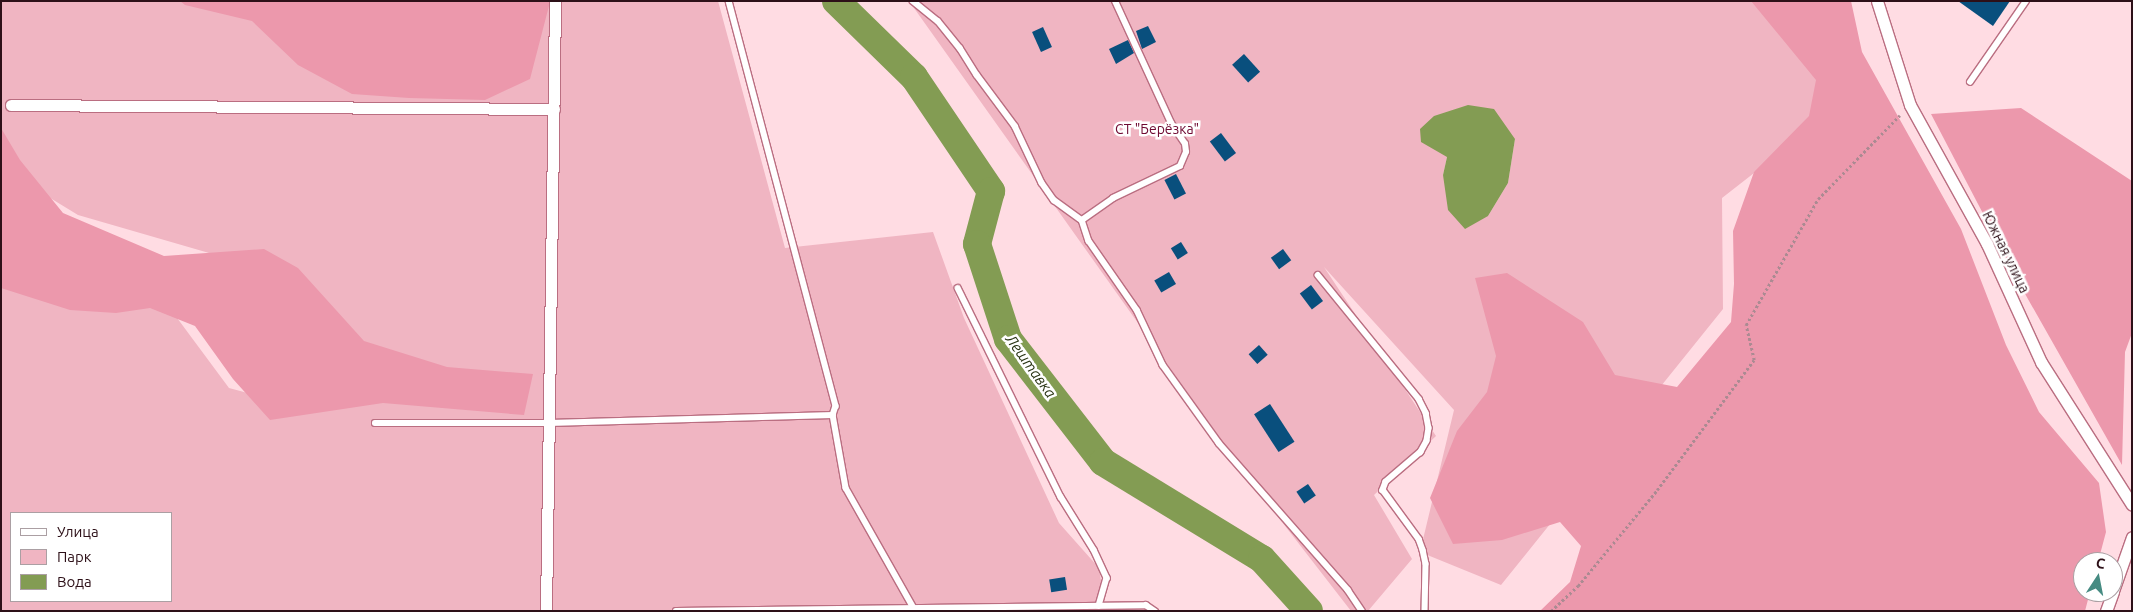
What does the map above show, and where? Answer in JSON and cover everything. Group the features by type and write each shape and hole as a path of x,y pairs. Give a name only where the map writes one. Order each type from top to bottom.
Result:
{"street":[{"path":"546,611 556,1"},
{"name":"Южная улица","path":"1877,1 1910,105 1987,244 2041,362 2132,505"},
{"path":"10,105 554,109"},
{"path":"2123,563 2132,537"}],"lane":[{"path":"729,1 836,406 833,415 846,488 914,608"},
{"path":"912,1 938,21 960,48 977,76 1015,126 1042,183 1054,200 1082,220 1089,241 1137,310 1163,365 1219,443 1348,590 1362,611"},
{"path":"1082,220 1113,198 1180,166 1186,152 1185,144 1171,123 1115,1"},
{"path":"1970,82 2026,1"},
{"path":"1318,275 1418,399 1426,413 1428,434 1421,452 1386,482 1383,490 1384,494 1419,539 1423,550 1426,564 1425,611"},
{"path":"958,288 1060,497 1094,550 1107,578 1099,606"},
{"path":"375,423 549,423 833,415"},
{"path":"676,611 1146,605 1155,611"}],"path":[{"path":"1551,611 1578,586 1657,490 1754,360 1746,325 1818,200 1910,105"}],"green space":[{"path":"1,1 718,1 785,248 933,232 964,318 1059,523 1099,568 1106,611 1,611 1,263 166,303 229,388 288,404 254,266 78,215 24,182 1,143"},
{"name":"СТ \"Берёзка\"","path":"909,1 1808,1 1831,113 1722,198 1723,309 1501,585 1420,552 1454,410 1324,267 1436,436 1374,495 1412,559 1368,611 1351,611 1251,482","holes":["1515,139 1508,183 1488,216 1443,175 1447,157"]}],"shaded area":[{"path":"180,1 550,2 530,79 485,100 352,94 298,65 252,21 185,5"},
{"path":"1751,1 1851,1 1862,52 1961,229 2006,345 2039,412 2099,483 2106,532 2101,552 2073,552 2073,602 2087,602 2085,611 1540,611 1570,582 1581,546 1560,522 1502,540 1453,544 1430,498 1457,431 1487,392 1496,356 1475,278 1507,273 1583,322 1615,375 1677,387 1731,322 1734,284 1733,231 1754,172 1809,116 1816,80"},
{"path":"2021,108 2132,181 2132,333 2125,352 2122,465 2024,292 1931,114"},
{"path":"1,128 20,160 63,213 164,256 264,249 298,268 364,341 447,367 533,374 524,415 383,403 270,420 233,379 195,326 150,308 116,313 70,310 1,288"}],"water":[{"path":"1468,105 1494,109 1515,139 1508,183 1488,216 1465,229 1448,210 1443,175 1447,157 1421,142 1420,129 1434,116"}],"building":[{"path":"1958,1 2010,1 1993,26"},
{"path":"1148,26 1156,42 1142,49 1136,31"},
{"path":"1043,27 1052,47 1041,52 1032,32"},
{"path":"1128,40 1134,53 1116,64 1109,49"},
{"path":"1244,54 1260,72 1248,83 1232,65"},
{"path":"1221,133 1236,153 1225,161 1210,141"},
{"path":"1176,174 1186,194 1174,200 1164,180"},
{"path":"1181,242 1188,253 1178,259 1171,248"},
{"path":"1283,249 1291,260 1279,269 1271,258"},
{"path":"1169,272 1176,284 1161,293 1154,281"},
{"path":"1311,285 1323,301 1312,309 1300,293"},
{"path":"1259,345 1268,355 1257,364 1249,354"},
{"path":"1270,404 1295,442 1279,452 1254,414"},
{"path":"1308,484 1316,496 1304,503 1296,492"},
{"path":"1065,577 1067,590 1051,592 1049,580"}],"waterway":[{"name":"Лештавка","path":"836,1 914,77 991,191 977,244 1008,339 1103,462 1262,559 1309,611"}]}
